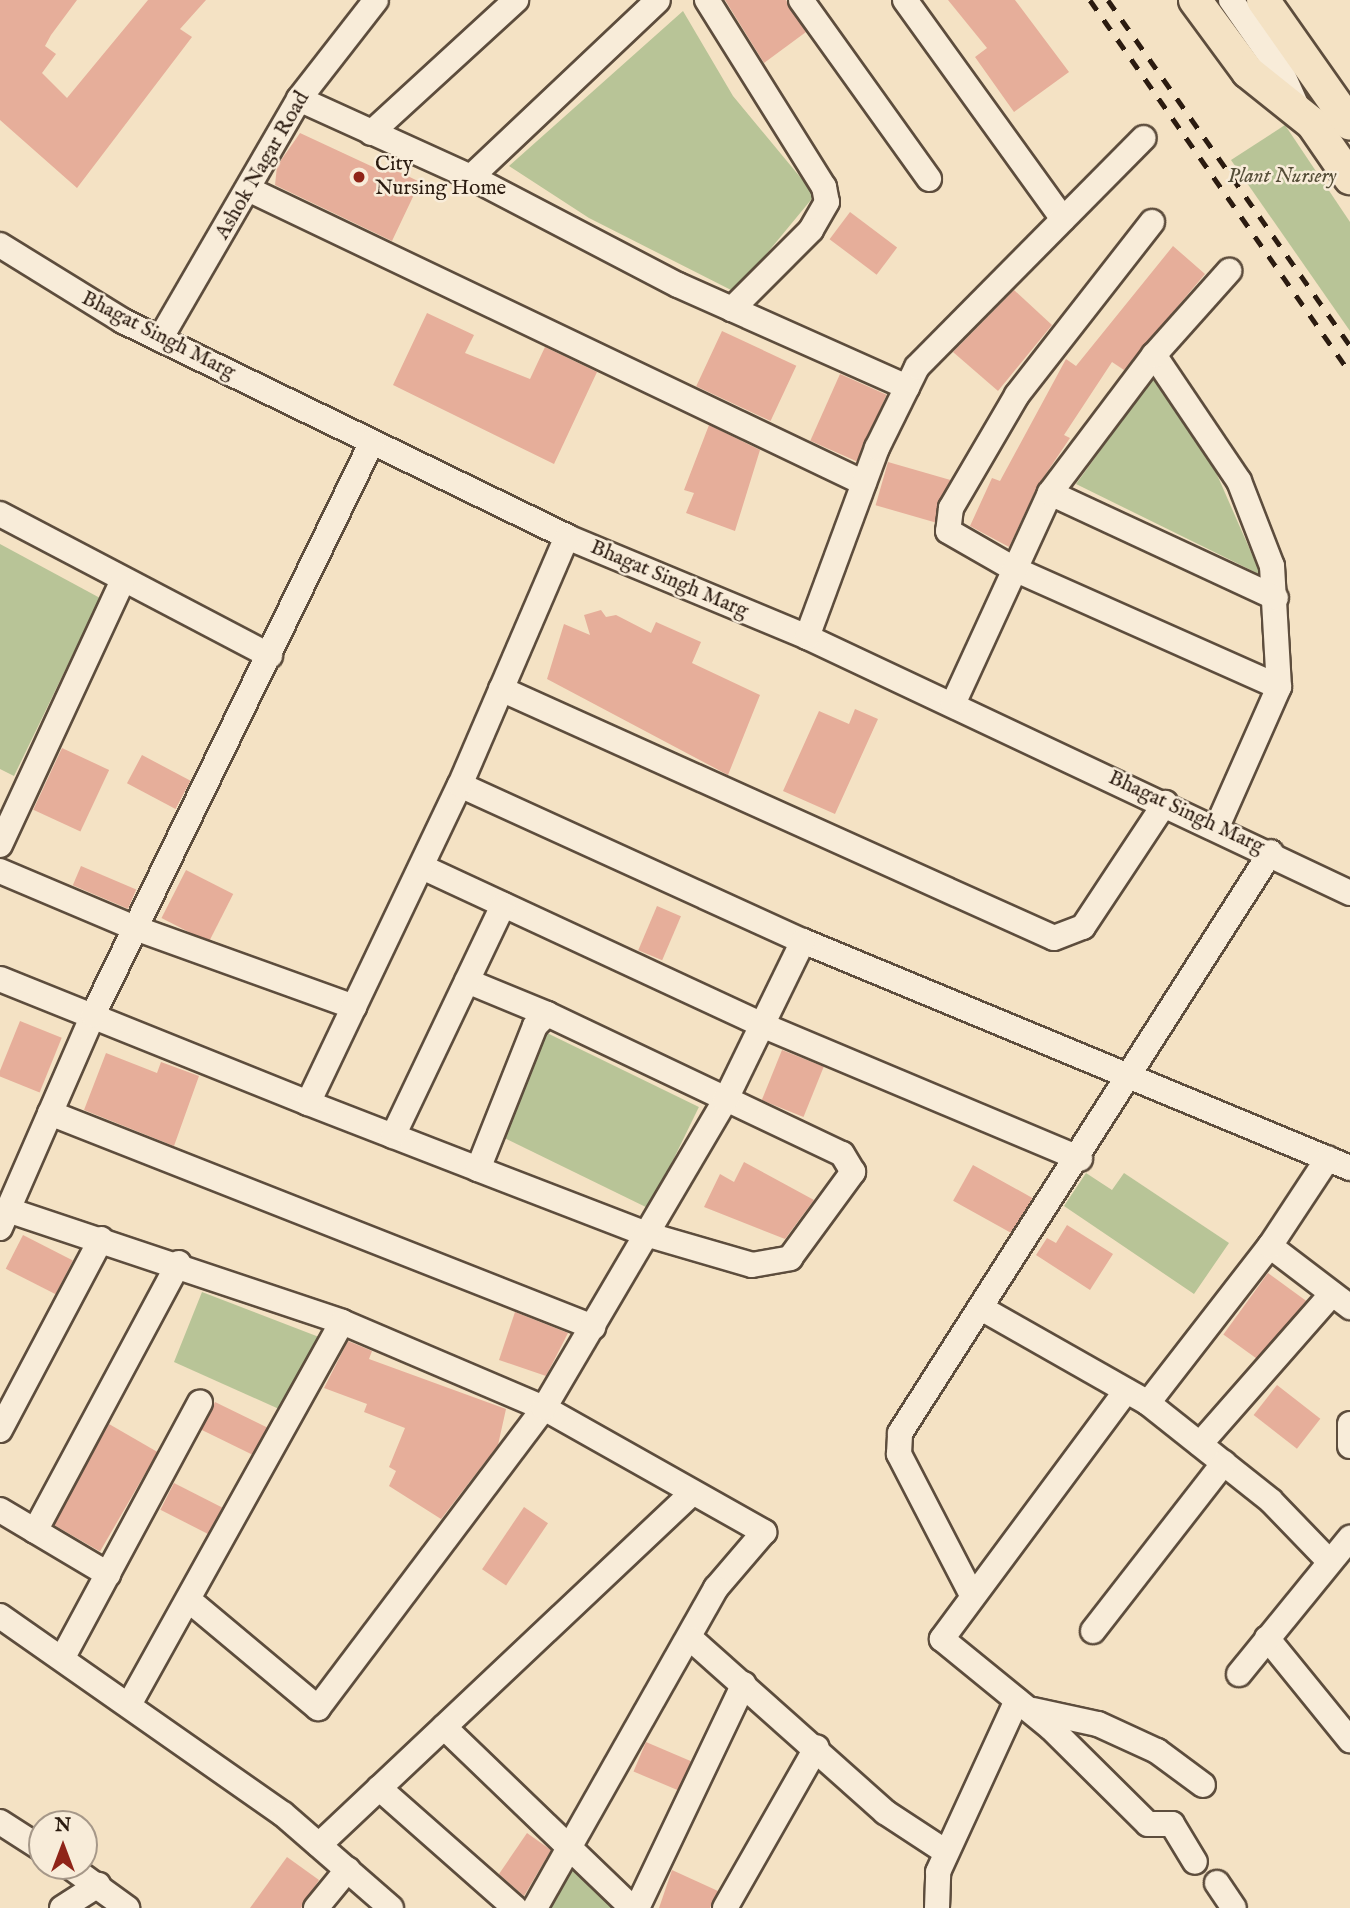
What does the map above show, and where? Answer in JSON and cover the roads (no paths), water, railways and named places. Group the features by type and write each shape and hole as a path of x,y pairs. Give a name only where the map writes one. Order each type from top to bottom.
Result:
{"main road":[{"path":"1195,0 1248,72 1299,111 1350,178"},
{"path":"1263,0 1350,124"}],"street":[{"name":"Ashok Nagar Road","path":"160,339 250,190 299,99 376,0"},
{"path":"371,132 516,0"},
{"path":"471,177 658,0"},
{"path":"707,0 824,187 827,202 811,230 732,309"},
{"path":"801,0 929,179"},
{"path":"905,0 1063,219"},
{"path":"1231,0 1269,54 1299,111"},
{"path":"299,99 471,177 732,309 907,387"},
{"path":"807,637 864,483 907,387 946,332 1144,138"},
{"path":"250,190 864,483"},
{"path":"1152,222 1017,395 951,508 948,531 956,539 1014,569 1279,687"},
{"name":"Bhagat Singh Marg","path":"0,245 160,339 567,537 807,637 1271,852 1350,893"},
{"path":"953,704 1050,493 1154,355 1229,271"},
{"path":"1154,355 1239,481 1265,539 1276,598 1279,687 1216,827"},
{"path":"372,442 93,1015 4,1219 101,1239 179,1263 342,1322 544,1408 764,1532 716,1588 691,1639 535,1908"},
{"path":"1050,493 1276,598"},
{"path":"0,514 122,582 270,656"},
{"path":"308,1102 460,785 567,537"},
{"path":"0,845 10,794 122,582"},
{"path":"501,690 1054,938 1083,927 1165,803"},
{"path":"460,785 803,940 1339,1163 1270,1246 1148,1403"},
{"path":"972,1595 899,1454 900,1433 1080,1158 1271,852"},
{"path":"422,867 762,1025 1080,1158"},
{"path":"0,871 135,928 354,1007"},
{"path":"393,1136 503,905"},
{"path":"190,1601 318,1708 544,1408 649,1235 725,1101 803,940"},
{"path":"0,979 649,1235 752,1265 779,1263 852,1180 842,1154 725,1101 547,1014 467,981"},
{"path":"478,1168 535,1026 547,1014"},
{"path":"50,1113 593,1327"},
{"path":"0,1430 101,1239"},
{"path":"1200,1444 1341,1301 1270,1246"},
{"path":"34,1531 179,1263"},
{"path":"981,1308 1148,1403 1224,1463 1328,1560"},
{"path":"130,1703 190,1601 342,1322"},
{"path":"1126,1391 943,1633 944,1645 1023,1705 1148,1824 1172,1824 1195,1862"},
{"path":"63,1657 200,1403"},
{"path":"1350,1424 1350,1446"},
{"path":"1093,1631 1224,1463"},
{"path":"319,1844 692,1493"},
{"path":"0,1510 108,1574"},
{"path":"1239,1674 1328,1560 1350,1538"},
{"path":"0,1616 130,1703 319,1844 391,1908"},
{"path":"1266,1638 1350,1740"},
{"path":"691,1639 817,1747 885,1812 946,1852"},
{"path":"637,1908 744,1684"},
{"path":"1023,1705 1098,1724 1157,1751 1203,1785"},
{"path":"937,1908 946,1852 1023,1705"},
{"path":"444,1727 632,1908"},
{"path":"725,1908 817,1747"},
{"path":"379,1788 515,1908"},
{"path":"1,1824 28,1840"},
{"path":"316,1908 348,1869"},
{"path":"90,1880 127,1908"},
{"path":"1216,1884 1234,1908"},
{"path":"62,1908 98,1885"}],"railway":[{"path":"1090,0 1350,373"},
{"path":"1108,0 1350,345"}],"place":[{"name":"City Nursing Home","path":"359,177"}],"park label":[{"name":"Plant Nursery","path":"1282,177"}]}
